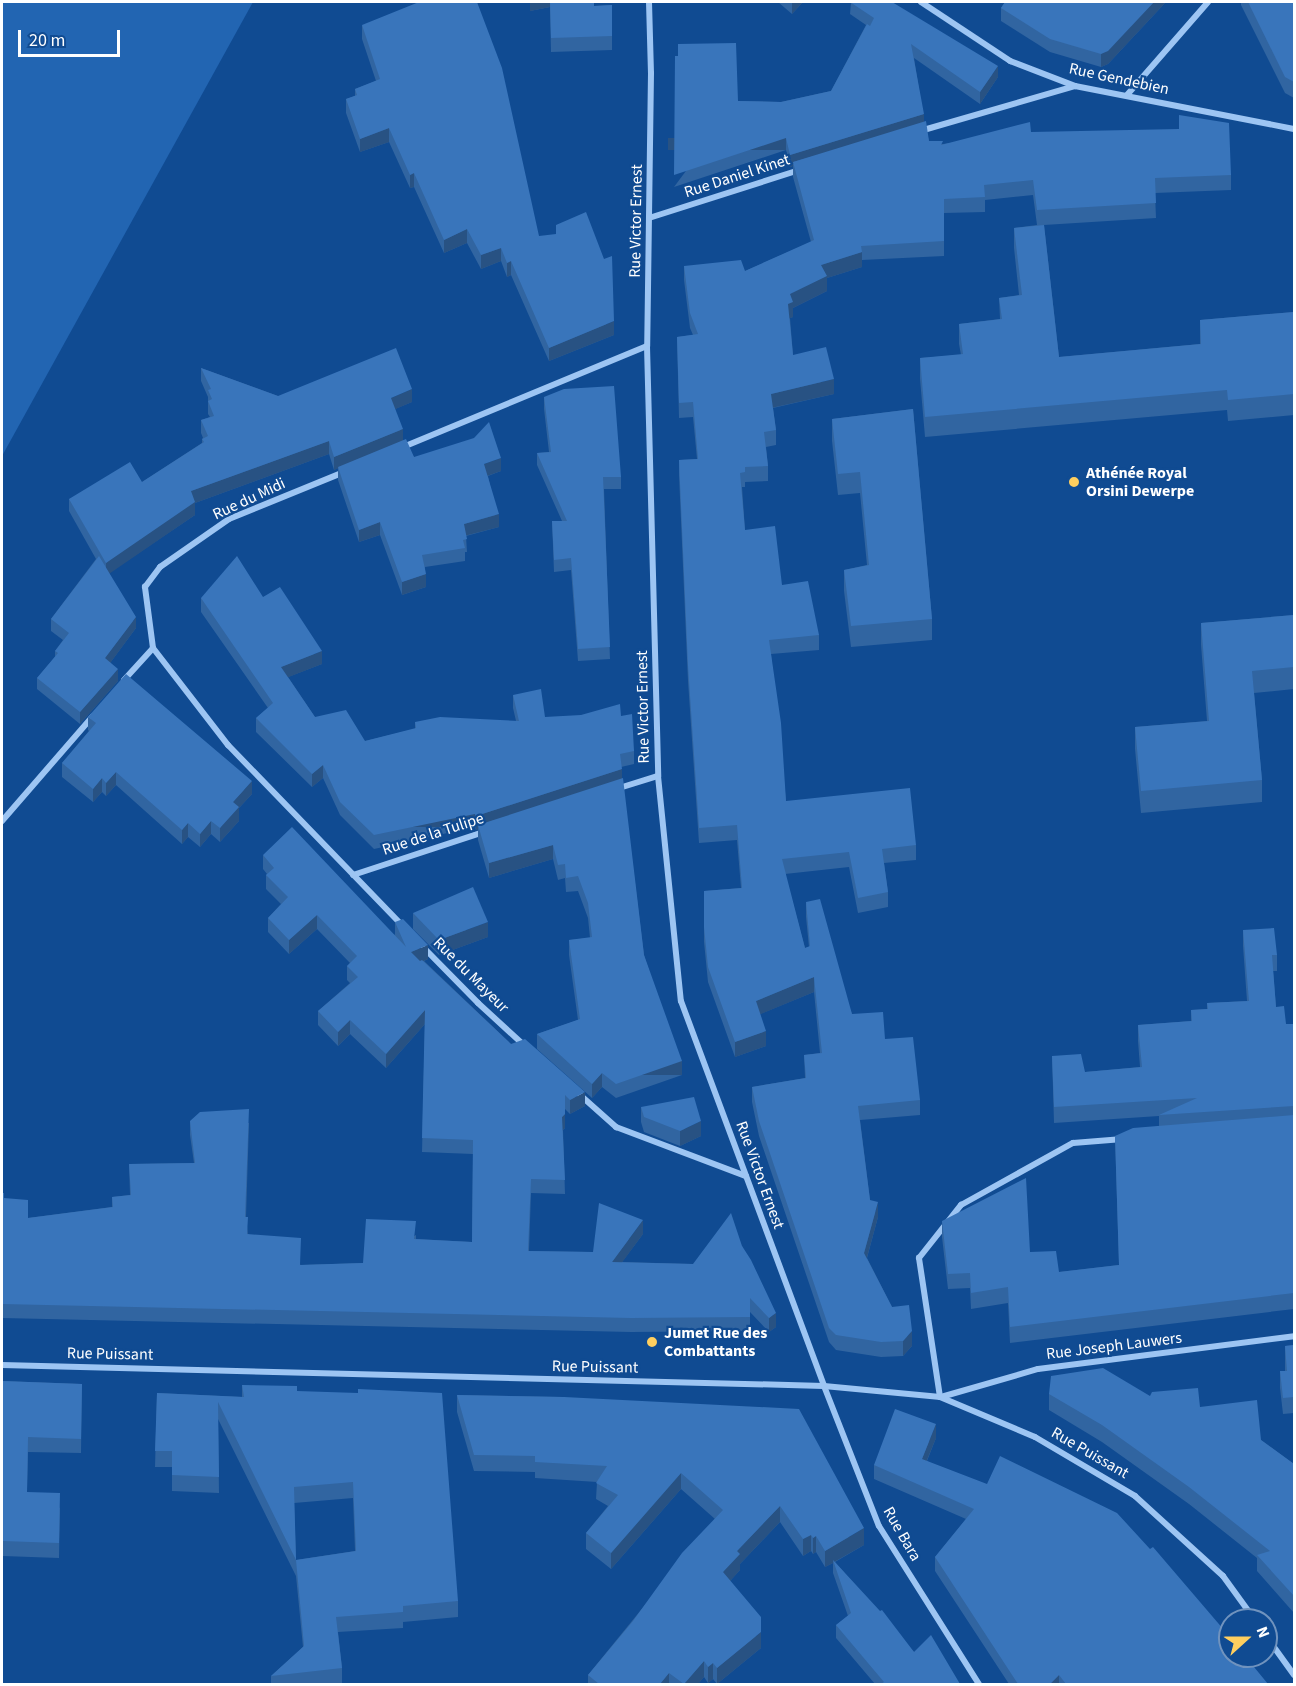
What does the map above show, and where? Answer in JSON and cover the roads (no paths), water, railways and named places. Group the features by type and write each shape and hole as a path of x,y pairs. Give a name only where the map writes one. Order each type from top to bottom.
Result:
{"street":[{"name":"Rue Victor Ernest","path":"649,2 651,73 647,346 658,776 681,1001 824,1386"},
{"name":"Rue Gendebien","path":"921,2 1010,61 1075,86 1294,129"},
{"path":"1127,95 1208,2"},
{"path":"907,135 1075,86"},
{"name":"Rue Daniel Kinet","path":"649,219 807,167"},
{"path":"394,451 647,346"},
{"name":"Rue du Midi","path":"153,648 145,587 160,567 229,519 350,469"},
{"path":"122,682 153,648"},
{"name":"Rue du Mayeur","path":"153,648 228,745 411,935"},
{"path":"2,821 100,708"},
{"path":"613,791 658,776"},
{"name":"Rue de la Tulipe","path":"353,875 489,830"},
{"name":"Rue du Mayeur","path":"420,944 478,1003 529,1050"},
{"path":"573,1089 616,1127 746,1176"},
{"path":"940,1397 919,1258 961,1205 1073,1143 1132,1138"},
{"name":"Rue Joseph Lauwers","path":"940,1397 1038,1369 1294,1336"},
{"name":"Rue Puissant","path":"2,1365 824,1386 940,1397 1035,1437 1134,1496 1223,1576 1246,1608"},
{"name":"Rue Bara","path":"824,1386 879,1526 979,1684"},
{"path":"1278,1653 1294,1675"}],"place":[{"name":"Athénée Royal Orsini Dewerpe","path":"1074,482"},
{"name":"Jumet Rue des Combattants","path":"652,1342"}]}
